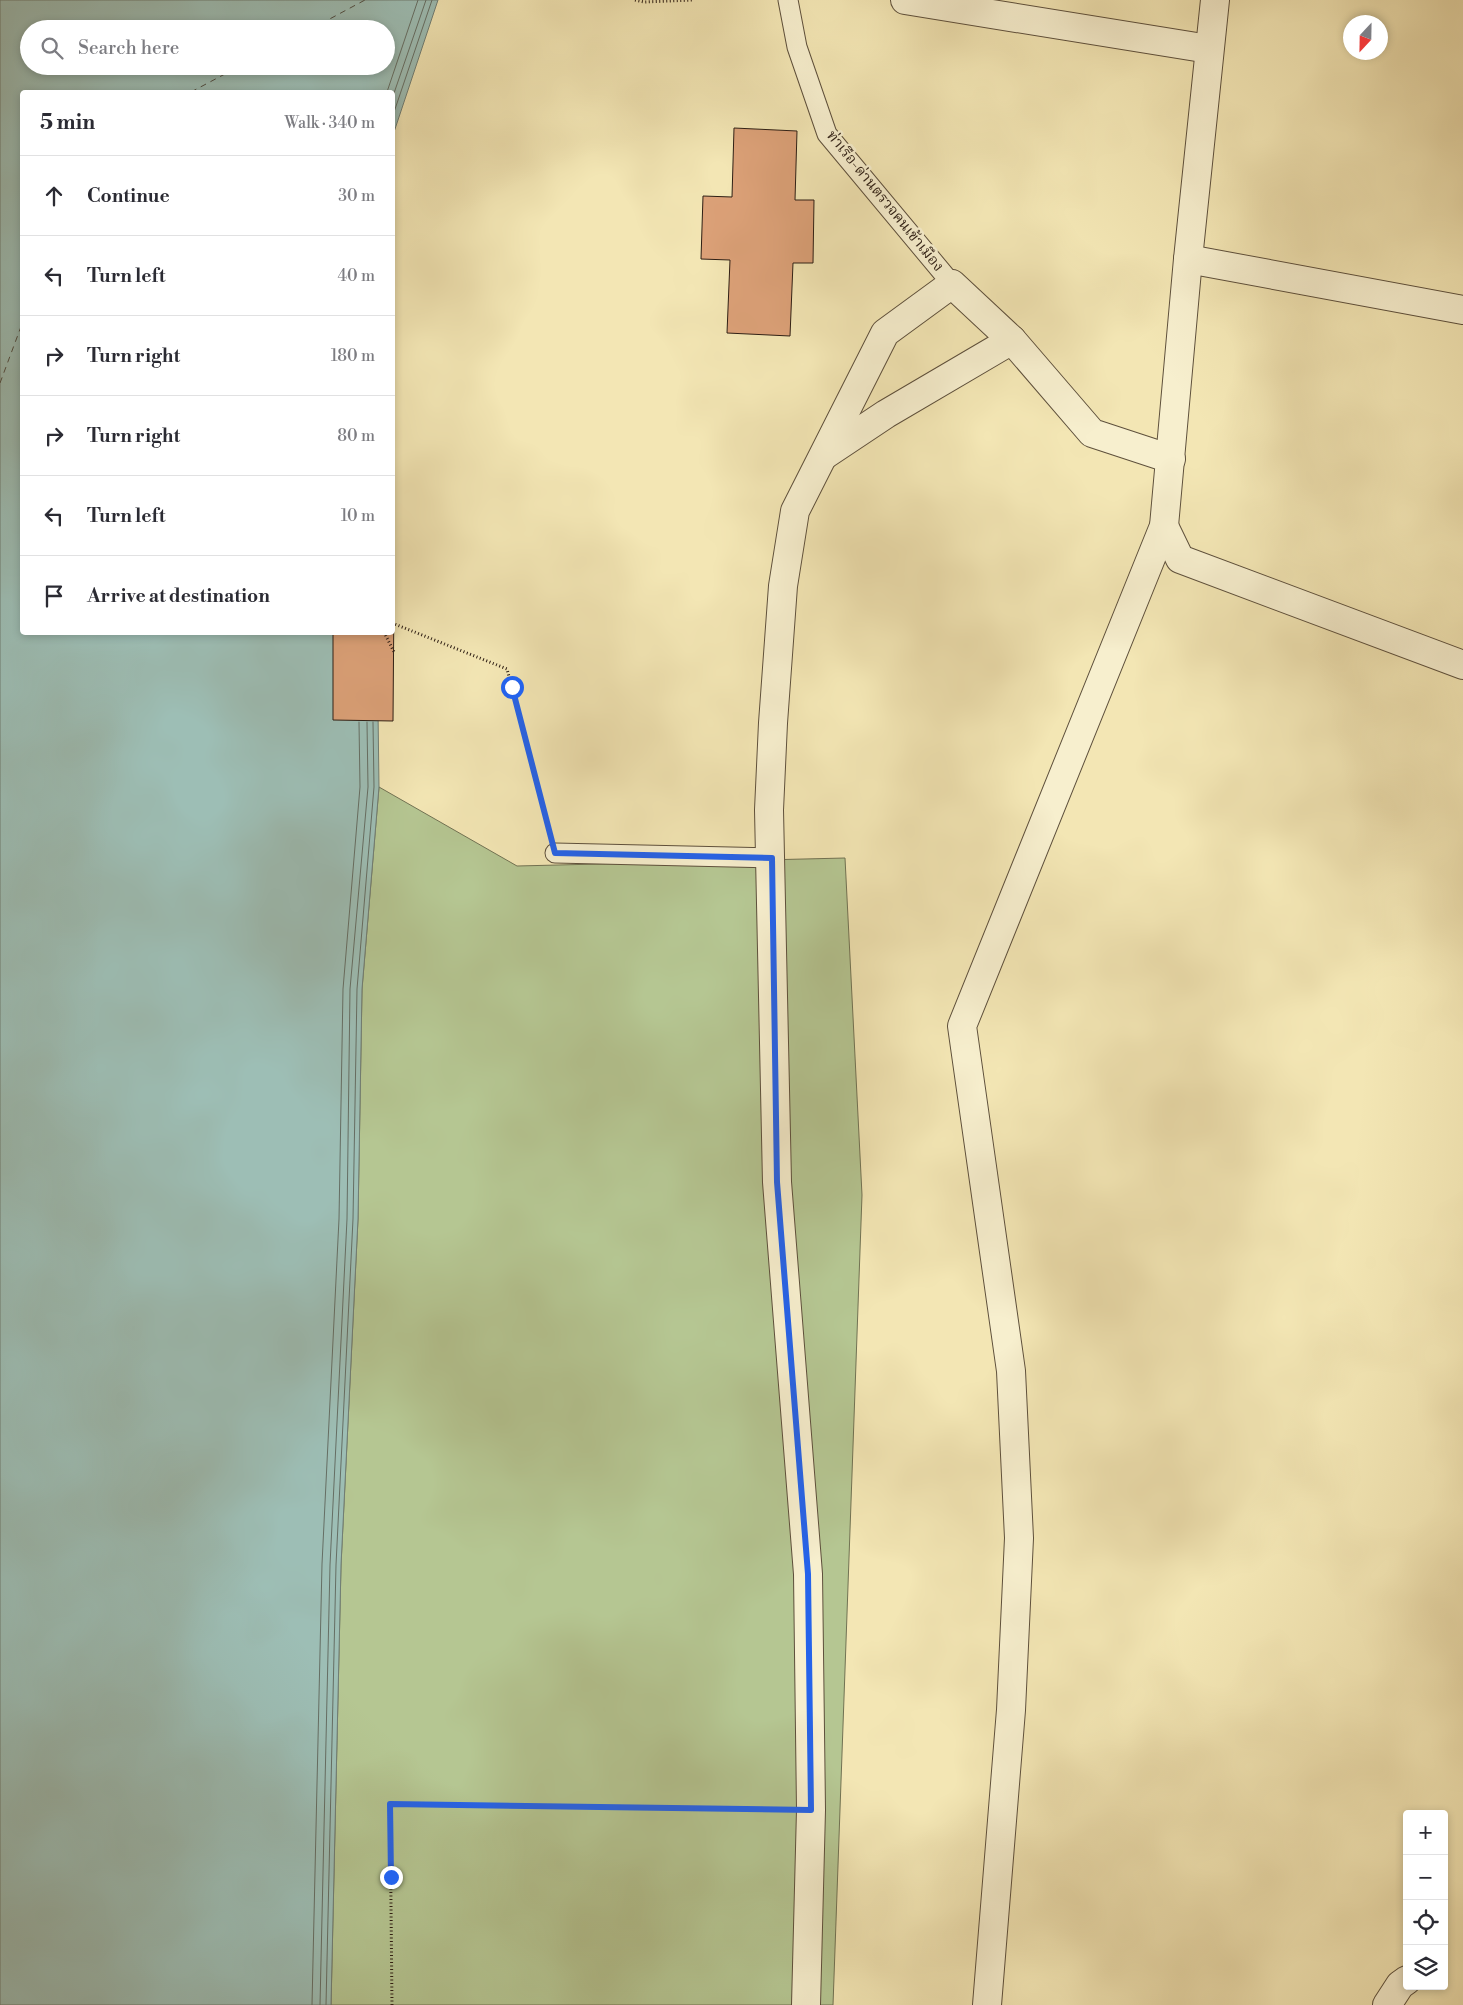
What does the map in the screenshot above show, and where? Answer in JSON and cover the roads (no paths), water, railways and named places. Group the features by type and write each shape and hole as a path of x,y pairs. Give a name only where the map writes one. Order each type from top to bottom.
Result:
{"street":[{"path":"905,0 1208,49"},
{"path":"987,2005 1011,1710 1019,1538 1011,1371 962,1026 1164,526 1208,49 1215,0"},
{"path":"1188,259 1463,310"},
{"path":"806,2005 811,1810 808,1574 777,1182 772,858 769,810 783,586 795,511 885,333 952,284 1012,340 1092,433 1171,459"},
{"path":"822,456 886,414 1012,340"},
{"path":"1164,526 1180,559 1463,665"},
{"path":"1387,2005 1403,1983"}],"lane":[{"name":"ท่าเรือ-ด่านตรวจคนเข้าเมือง","path":"788,0 797,47 827,134 952,284"},
{"path":"555,853 772,858"}],"water":[{"path":"0,0 438,0 395,129 395,90 20,90 20,635 377,635 379,787 362,989 358,1219 341,1565 331,2005 0,2005"}]}
